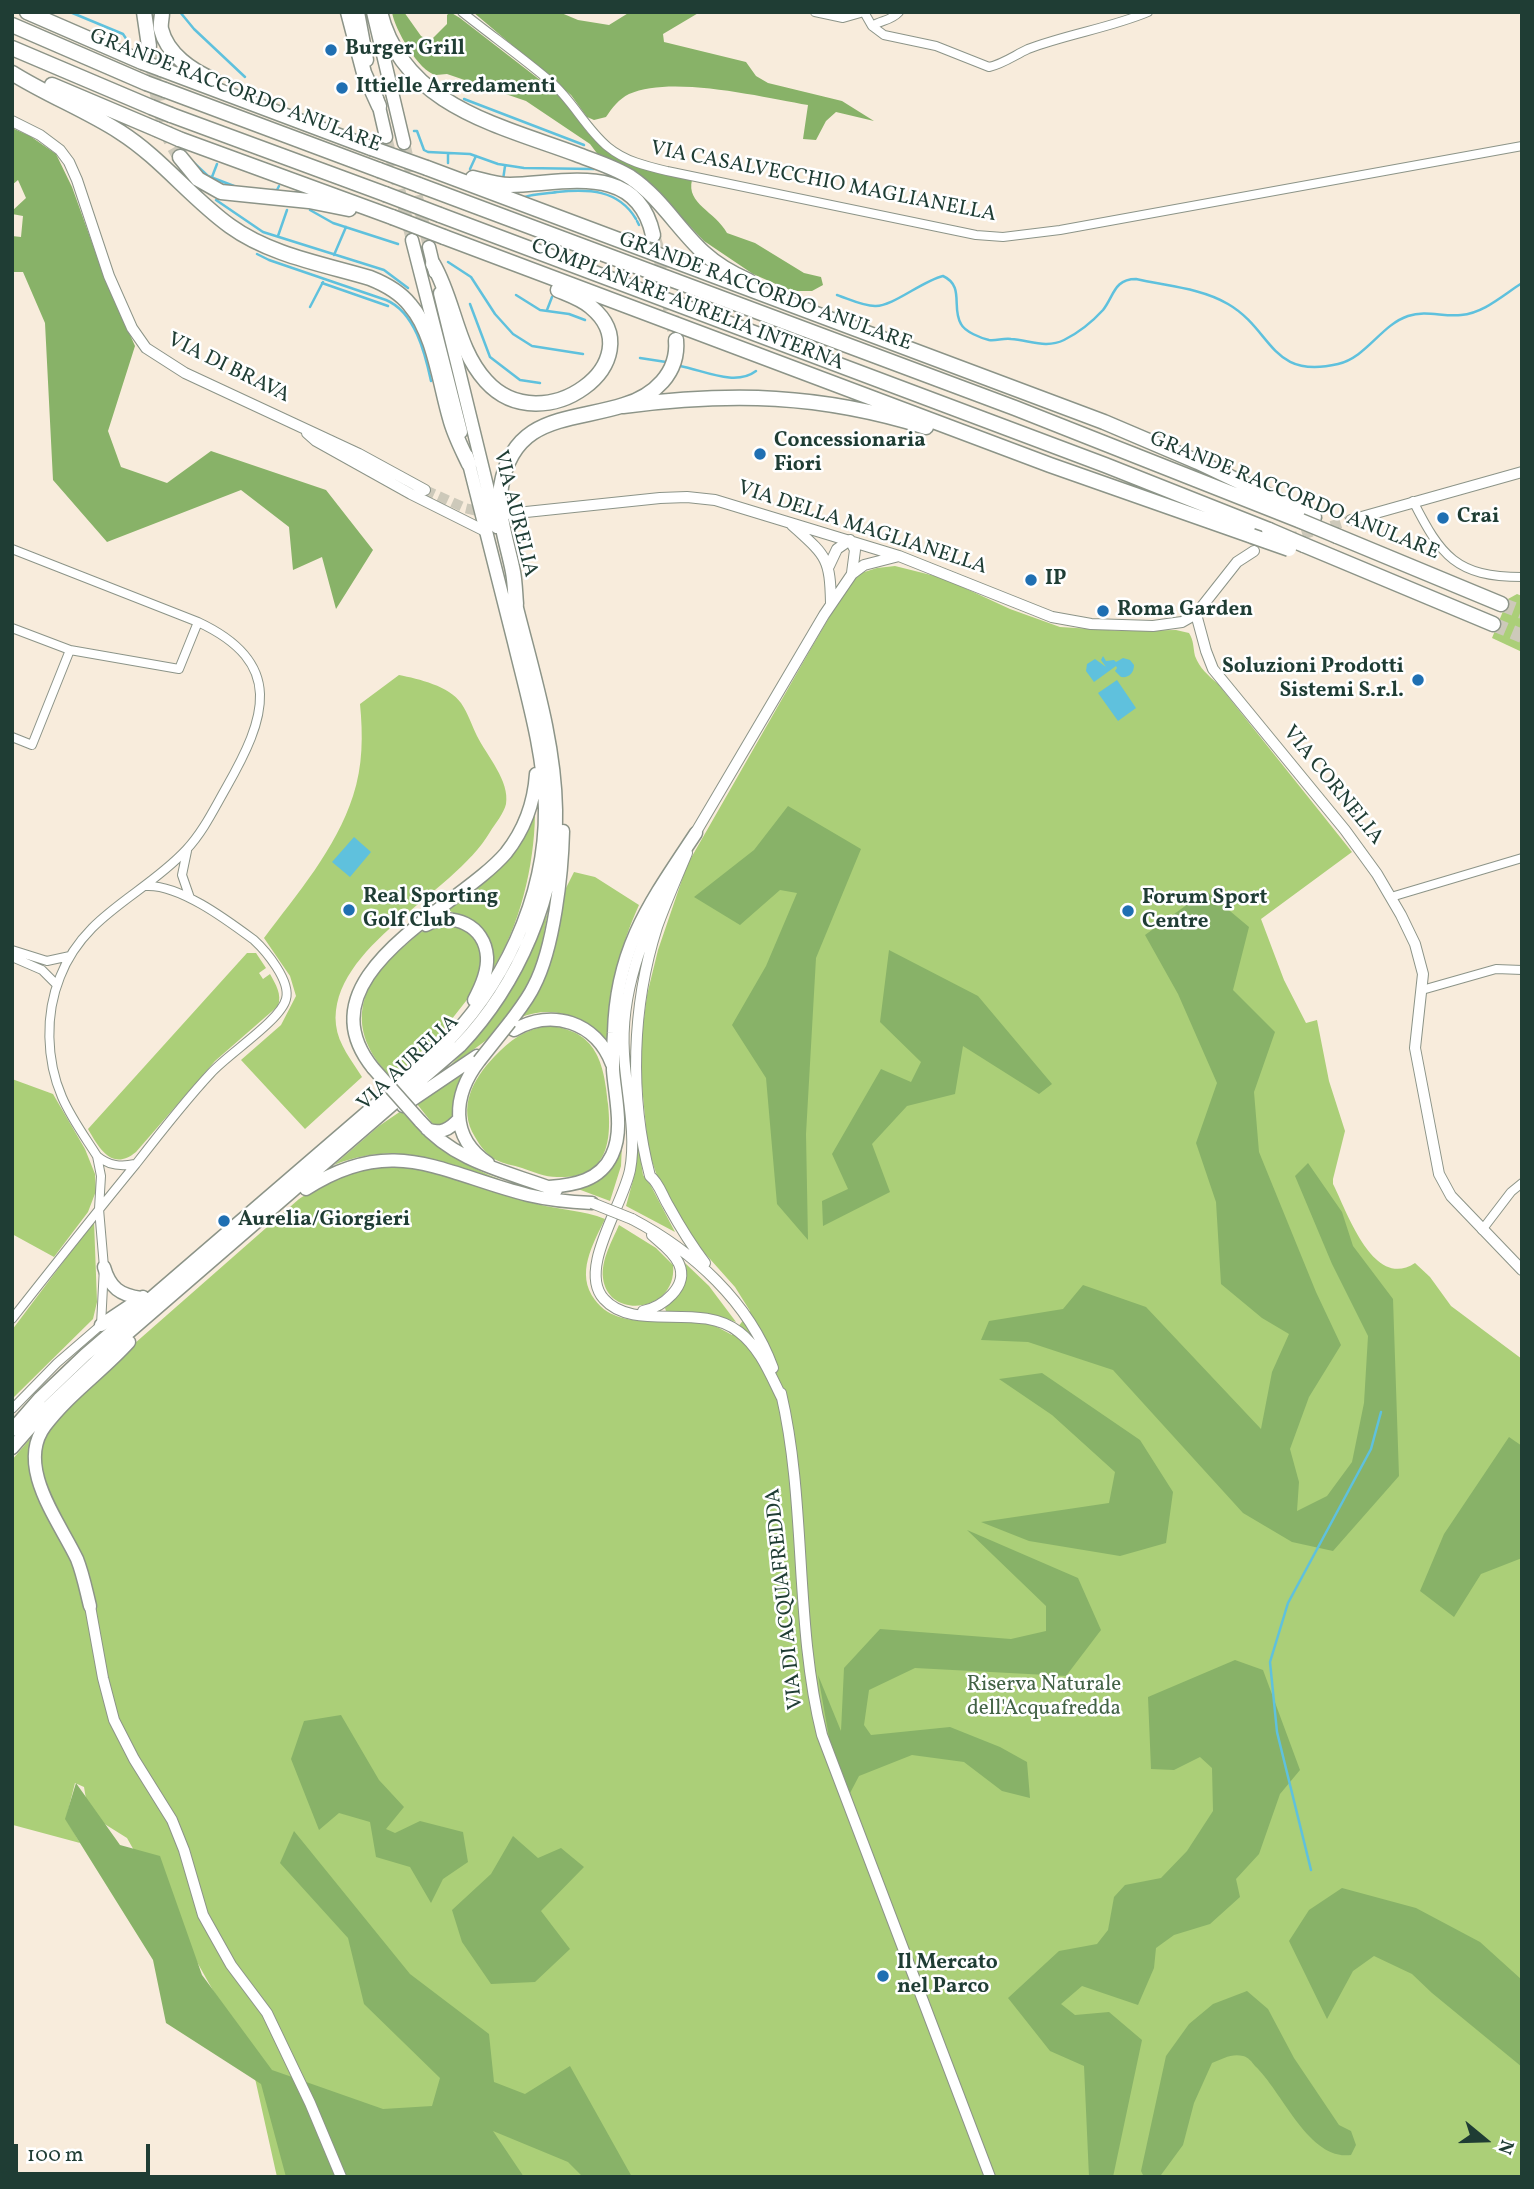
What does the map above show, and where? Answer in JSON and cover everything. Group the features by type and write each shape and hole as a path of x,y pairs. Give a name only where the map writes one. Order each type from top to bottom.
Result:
{"highway":[{"path":"27,12 161,69 937,359 1166,448 1307,519"},
{"path":"144,12 149,46"},
{"path":"162,12 160,27 167,43 187,65 209,78 269,102 297,120"},
{"path":"348,12 364,73 379,106"},
{"path":"358,12 386,137"},
{"path":"373,12 404,143"},
{"path":"380,12 391,44 406,67 431,91 452,105 621,172 646,190 703,252 729,271 769,290 908,341 937,359"},
{"name":"GRANDE RACCORDO ANULARE","path":"12,25 146,83 1307,519 1345,530 1391,558 1501,604"},
{"name":"GRANDE RACCORDO ANULARE","path":"12,48 171,115 1105,465 1269,530 1297,547 1353,566 1493,624"},
{"path":"12,71 122,133 167,169 213,214 251,240 370,278 391,288 405,299 416,312 426,333 454,430 469,464"},
{"name":"COMPLANARE AURELIA INTERNA","path":"12,71 179,139 377,211 1253,544 1297,547"},
{"path":"180,157 198,179 221,192 377,211"},
{"path":"433,170 505,184 580,179 605,182 624,192 635,202 646,217 653,236"},
{"name":"VIA AURELIA","path":"12,1430 76,1363 451,1038 474,1012 504,964 522,924 534,887 543,841 545,809 541,766 487,532 412,240"},
{"path":"433,264 444,286 466,352 483,378 495,389 514,401 536,405 565,399 591,383 604,368 609,351 607,328 598,314 577,298 489,262 460,243"},
{"name":"VIA AURELIA","path":"12,1448 70,1385 438,1067 471,1035 520,959 540,907 554,844 556,809 550,752 429,247"},
{"path":"623,406 646,396 665,380 672,367 676,346"},
{"path":"516,604 514,575 500,501 502,482 510,460 520,444 545,425 560,419 623,406 724,396 811,400 903,420 1003,454 1050,465"},
{"path":"534,732 534,796 527,821 496,863 376,963 358,997 355,1017 357,1037 373,1068 423,1125 457,1153 506,1175 592,1203"},
{"path":"362,1133 478,1058 512,1026 534,987 541,971 558,885 563,841 563,804 550,752"},
{"path":"549,1187 567,1186 594,1177 610,1159 616,1147 613,1068 616,1004 622,970 633,935 652,900 696,833"},
{"path":"410,934 438,920 454,919 472,927 484,944 487,959 485,977 451,1038"},
{"path":"512,1026 555,1019 573,1023 588,1030 599,1041 613,1068"},
{"path":"478,1058 464,1088 459,1119 470,1148 506,1175"},
{"path":"423,1125 436,1132 445,1130 459,1119"},
{"path":"236,1241 324,1178 350,1166 383,1160 421,1163 527,1195 558,1201 592,1203"},
{"path":"102,1325 141,1298 224,1229 267,1199"},
{"path":"104,1267 110,1284 117,1291 141,1298"},
{"path":"90,1606 83,1574 37,1478 35,1449 40,1433 53,1416 122,1350 151,1314"}],"street":[{"name":"VIA CASALVECCHIO MAGLIANELLA","path":"462,12 552,83 600,140 631,161 922,226 986,237 1010,237 1060,230 1522,146"},
{"path":"815,12 843,18 864,12 872,26 884,35 936,46 989,67 1029,49 1130,20 1148,12"},
{"path":"872,26 900,12"},
{"name":"VIA DI BRAVA","path":"12,121 40,135 60,150 69,162 110,276 132,328 146,348 185,373 359,454 425,491"},
{"path":"299,425 316,441 411,494 487,532"},
{"path":"1345,530 1413,501 1522,472"},
{"name":"VIA DELLA MAGLIANELLA","path":"507,514 687,497 725,503 850,540 1057,618 1091,624 1164,625 1182,622 1196,614"},
{"path":"1413,501 1437,545 1454,561 1490,576 1522,577"},
{"path":"789,522 820,551 829,566"},
{"path":"831,604 829,566 836,549 850,540 855,550 852,574"},
{"path":"1196,614 1253,544"},
{"path":"12,549 198,622 224,635 243,651 255,675 260,704 255,733 202,829 188,849 97,921 70,956 57,985 50,1025 56,1080 68,1109 97,1156 101,1179 99,1209 104,1267 102,1325 57,1363 12,1409"},
{"path":"782,1398 759,1354 744,1336 731,1326 701,1316 645,1315 623,1311 603,1299 596,1285 594,1275 597,1259 625,1189 632,1159 624,1050 627,1005 648,927 696,833 831,604 852,574 864,565 898,556"},
{"name":"VIA CORNELIA","path":"1196,614 1213,669 1345,830 1391,897 1415,944 1422,971 1415,1048 1437,1165 1446,1189 1522,1270"},
{"path":"12,628 69,650 179,669 198,622"},
{"path":"12,737 32,745 69,650"},
{"path":"696,833 657,929 645,975 636,1044 637,1092 650,1175 657,1181 688,1242 726,1292"},
{"path":"188,849 182,875 190,898"},
{"path":"1391,897 1522,858"},
{"path":"12,1319 203,1082 231,1053 280,1013 287,997 285,982 263,949 245,933 190,898 165,887 144,886"},
{"path":"15,955 47,961 70,956"},
{"path":"15,955 42,970 57,985"},
{"path":"1422,990 1496,969 1522,970"},
{"path":"97,1156 117,1166 135,1164"},
{"path":"1482,1230 1511,1192 1522,1183"},
{"name":"VIA DI ACQUAFREDDA","path":"592,1203 659,1233 689,1254 726,1292 766,1352 782,1398 790,1448 809,1666 822,1735 990,2177"},
{"path":"623,1311 650,1310 667,1301 676,1288 681,1273 680,1265 670,1252 632,1219"},
{"path":"90,1606 103,1678 114,1720 130,1753 176,1828 203,1915 225,1957 267,2013 341,2177"}],"green space":[{"path":"392,12 404,12 421,36 430,41 447,24 447,15 450,12 460,18 562,97 588,133 609,150 692,180 691,188 697,202 727,233 755,243 804,273 821,277 823,285 812,291 792,291 753,274 704,241 645,179 599,156 590,144 526,101 447,74 436,75 429,72 408,48"},
{"path":"473,12 559,12 578,20 609,25 630,12 700,12 663,34 664,42 746,62 756,76 768,83 842,101 874,121 836,112 826,121 816,140 803,139 808,105 692,87 647,89 629,94 616,104 606,117 594,120 587,117 571,95"},
{"path":"12,128 30,136 56,154 72,187 104,276 135,346 108,431 121,467 167,483 211,451 326,490 373,550 336,609 322,557 293,570 289,527 241,490 107,542 53,480 45,323 23,272 12,272 12,236 21,237 23,216 12,214 12,211 26,198 18,180 12,185"},
{"name":"Riserva Naturale dell'Acquafredda","path":"895,566 943,578 1010,609 1060,627 1124,631 1176,630 1189,633 1195,656 1202,668 1218,684 1352,852 1261,919 1284,980 1306,1023 1317,1020 1329,1081 1345,1131 1333,1184 1354,1228 1374,1257 1386,1266 1400,1269 1415,1263 1430,1277 1451,1306 1522,1359 1522,2177 277,2177 250,2056 127,1838 103,1823 86,1799 84,1787 75,1783 66,1819 80,1843 13,1825 12,1460 29,1440 53,1421 134,1344 299,1199 336,1177 361,1168 383,1165 428,1170 537,1204 605,1219 588,1259 586,1280 595,1300 616,1316 642,1321 701,1323 715,1326 732,1335 750,1311 735,1287 693,1240 660,1185 651,1158 641,1076 642,1034 647,995 658,950 687,865 809,652 848,585 858,574"},
{"path":"1517,594 1522,596 1522,652 1492,638 1508,599"},
{"name":"Real Sporting Golf Club","path":"399,675 441,688 461,703 505,786 506,804 490,832 472,855 396,922 352,970 339,997 336,1025 342,1046 362,1077 305,1129 241,1060 281,1025 296,996 290,976 264,938 326,853 346,816 360,762 360,704"},
{"path":"788,806 861,849 816,958 806,1134 808,1240 777,1204 766,1078 732,1025 766,966 797,893 780,890 740,925 694,897 754,850"},
{"path":"535,815 532,855 524,895 511,934 493,969 493,954 486,934 477,924 449,910 497,868"},
{"path":"574,872 595,877 639,905 616,972 609,1007 607,1042 588,1025 567,1015 544,1012 519,1018 562,896"},
{"path":"1206,891 1249,927 1233,990 1275,1032 1254,1092 1259,1152 1316,1292 1341,1345 1309,1397 1290,1449 1299,1482 1297,1511 1327,1496 1352,1462 1364,1403 1368,1336 1332,1264 1295,1176 1308,1163 1342,1212 1353,1246 1393,1299 1399,1476 1333,1551 1292,1542 1243,1513 1113,1370 1028,1342 981,1340 989,1321 1063,1309 1083,1285 1146,1307 1261,1429 1272,1372 1289,1334 1262,1318 1221,1284 1216,1202 1196,1143 1217,1083 1178,994 1145,935"},
{"path":"548,912 538,965 521,999 492,1036 447,1069 480,1033 506,996 528,957"},
{"path":"454,924 475,936 483,955 477,987 444,1029 393,1079 368,1046 362,1012 366,996 373,980 385,964 417,935 424,930"},
{"path":"889,950 978,996 1052,1084 1039,1094 963,1046 955,1094 907,1106 872,1144 890,1192 823,1226 822,1201 848,1189 832,1154 881,1069 911,1082 921,1062 880,1022"},
{"path":"247,953 256,953 266,968 259,973 263,979 270,974 279,994 278,1006 215,1061 136,1152 120,1160 107,1155 88,1129"},
{"path":"548,1026 577,1034 587,1042 595,1051 604,1075 609,1118 607,1145 596,1165 587,1172 574,1176 548,1176 496,1160 477,1140 467,1115 474,1084 494,1057 518,1036"},
{"path":"464,1072 451,1120 436,1128 417,1104"},
{"path":"12,1079 53,1094 85,1149 95,1174 96,1191 88,1212 54,1257 12,1234"},
{"path":"401,1111 446,1151 499,1179 498,1181 436,1161 398,1154 378,1154 334,1165 379,1126"},
{"path":"638,1142 643,1175 675,1232 626,1206 635,1173"},
{"path":"622,1144 621,1166 610,1201 578,1189 601,1177"},
{"path":"94,1221 97,1302 93,1319 12,1399 12,1330"},
{"path":"619,1225 656,1248 673,1265 672,1281 665,1293 654,1301 629,1305 617,1301 608,1292 603,1278 604,1264"},
{"path":"685,1263 709,1286 736,1322 701,1313 666,1311 665,1308 678,1293 683,1282"},
{"path":"1042,1373 1140,1440 1173,1492 1166,1543 1120,1556 1029,1541 981,1522 1109,1503 1115,1472 1052,1415 999,1379"},
{"path":"1509,1437 1522,1446 1522,1558 1481,1574 1454,1617 1420,1591 1444,1534"},
{"path":"967,1530 1078,1578 1101,1630 1066,1676 915,1668 869,1690 864,1725 871,1735 950,1727 1000,1747 1027,1762 1030,1798 1002,1791 964,1762 912,1755 859,1776 849,1795 830,1743 818,1675 841,1731 844,1668 880,1629 1011,1639 1046,1631 1046,1606"},
{"path":"1235,1660 1263,1670 1300,1770 1280,1794 1259,1854 1236,1879 1240,1897 1210,1924 1174,1935 1156,1948 1154,1968 1138,2005 1082,1986 1061,2004 1075,2015 1109,2012 1142,2040 1113,2177 1089,2177 1084,2066 1050,2051 1008,1998 1059,1951 1097,1944 1108,1930 1114,1897 1125,1885 1161,1878 1187,1851 1213,1811 1212,1768 1200,1757 1174,1770 1151,1769 1148,1697"},
{"path":"341,1715 379,1780 404,1807 386,1829 395,1833 420,1821 463,1832 468,1862 443,1879 431,1903 410,1867 376,1857 370,1822 339,1813 319,1830 291,1759 304,1721"},
{"path":"76,1783 120,1845 160,1856 202,1975 272,2070 383,2109 432,2106 440,2078 364,2004 348,1938 280,1863 294,1831 410,1974 489,2034 494,2082 525,2094 570,2066 632,2177 583,2177 568,2162 493,2131 524,2177 286,2177 261,2084 166,2023 153,1960 65,1819"},
{"path":"513,1836 538,1858 561,1848 584,1867 541,1911 570,1949 535,1982 491,1984 462,1942 452,1910 491,1874"},
{"path":"1342,1888 1416,1908 1480,1942 1522,1980 1522,2067 1412,1974 1374,1956 1353,1971 1327,2019 1289,1941 1309,1910"},
{"path":"1247,1991 1268,2009 1294,2058 1339,2125 1351,2131 1356,2145 1351,2155 1336,2154 1309,2136 1251,2061 1235,2055 1212,2063 1194,2103 1183,2145 1161,2175 1144,2177 1141,2171 1166,2056 1189,2024 1213,2004"}],"water":[{"path":"1103,656 1106,661 1116,662 1123,658 1130,660 1134,665 1132,673 1121,677 1115,671 1116,666 1094,682 1086,671 1087,664 1095,659 1106,667 1101,660"},
{"path":"1117,680 1136,708 1118,721 1098,693"},
{"path":"354,837 371,852 350,877 332,862"}],"waterway":[{"path":"70,12 123,34 127,40"},
{"path":"180,12 194,29 245,77"},
{"path":"464,99 584,145"},
{"path":"414,131 417,131 424,150 428,152 470,154 498,164 524,168 595,167"},
{"path":"448,154 448,163"},
{"path":"470,169 476,156"},
{"path":"193,162 208,176 234,186"},
{"path":"212,177 217,164"},
{"path":"503,180 505,166"},
{"path":"272,190 277,190 279,186"},
{"path":"525,197 591,191 611,196 629,209 636,219"},
{"path":"216,200 263,232 384,270 408,288"},
{"path":"278,236 287,210"},
{"path":"310,210 333,223 398,244"},
{"path":"637,221 639,225"},
{"path":"334,255 346,227"},
{"path":"257,254 386,300 396,306 417,335 431,381"},
{"path":"448,262 471,277 495,314 513,334 532,346 583,354"},
{"path":"837,295 866,305 882,305 943,276 954,285 958,318 970,332 989,340 1008,339 1051,344 1075,334 1103,310 1119,285 1136,279 1195,291 1218,299 1243,315 1285,359 1298,365 1316,367 1338,364 1357,355 1398,320 1421,314 1469,314 1493,303 1522,283"},
{"path":"310,307 323,282"},
{"path":"322,283 388,306"},
{"path":"516,295 540,310 569,314 585,320"},
{"path":"547,310 552,297"},
{"path":"470,304 490,357 520,380 540,383"},
{"path":"640,358 666,362"},
{"path":"680,366 729,378 748,376 756,371"},
{"path":"1311,1870 1277,1732 1270,1662 1288,1603 1371,1449 1381,1412"}],"tunnel":[{"path":"149,46 162,118 180,157"},
{"path":"386,137 412,240"},
{"path":"404,143 429,247"},
{"path":"653,235 661,261 676,340"},
{"path":"425,490 465,508 486,513"},
{"path":"1288,539 1351,520"},
{"path":"1501,604 1522,612"},
{"path":"1493,624 1522,636"}],"place":[{"name":"Burger Grill","path":"331,50"},
{"name":"Ittielle Arredamenti","path":"342,88"},
{"name":"Concessionaria Fiori","path":"760,454"},
{"name":"Crai","path":"1443,518"},
{"name":"IP","path":"1031,580"},
{"name":"Roma Garden","path":"1103,611"},
{"name":"Soluzioni Prodotti Sistemi S.r.l.","path":"1418,680"},
{"name":"Real Sporting Golf Club","path":"349,910"},
{"name":"Forum Sport Centre","path":"1128,911"},
{"name":"Aurelia/Giorgieri","path":"224,1221"},
{"name":"Il Mercato nel Parco","path":"883,1976"}]}
